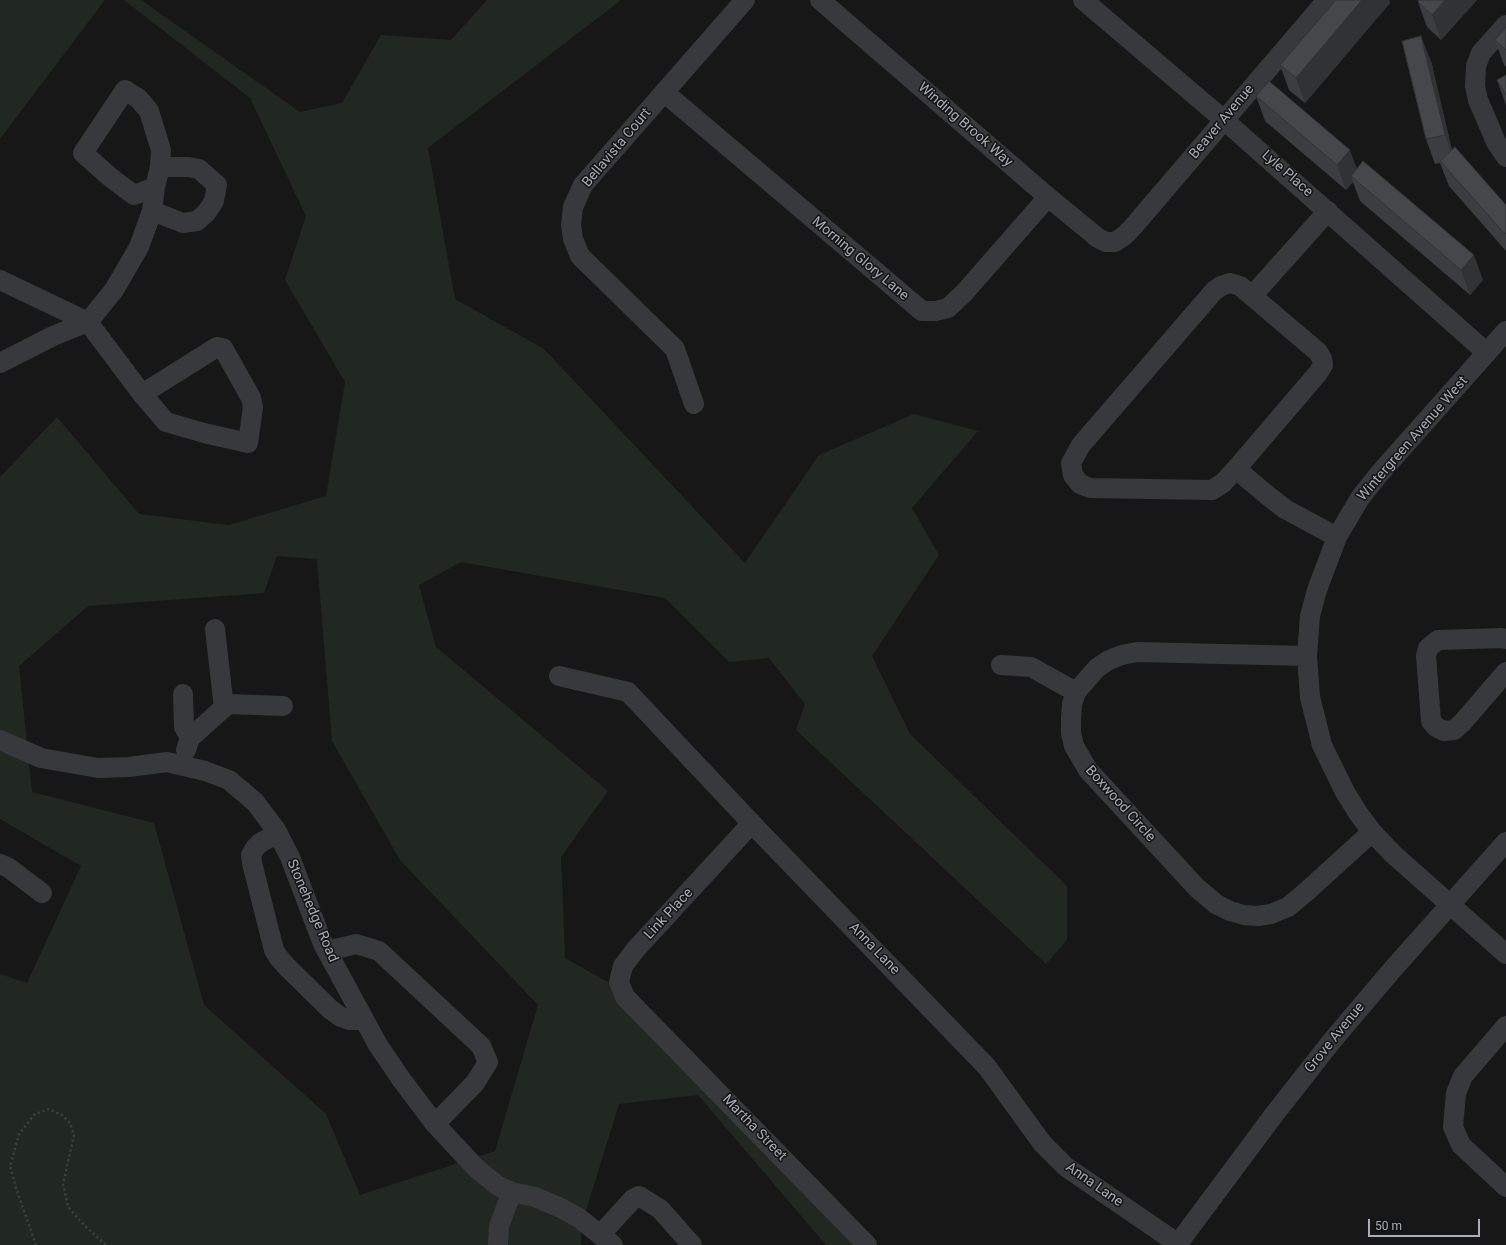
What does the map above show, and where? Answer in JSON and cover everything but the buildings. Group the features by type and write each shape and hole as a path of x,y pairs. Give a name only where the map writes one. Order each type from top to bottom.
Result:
{"street":[{"name":"Bellavista Court","path":"694,404 675,349 580,256 573,240 570,225 573,207 583,185 745,0"},
{"name":"Winding Brook Way","path":"820,0 1048,197 1098,238 1106,242 1115,242"},
{"name":"Lyle Place","path":"1083,0 1328,210 1487,353"},
{"name":"Beaver Avenue","path":"1115,242 1132,228 1327,0"},
{"path":"1506,25 1481,53 1476,66 1475,86 1478,100 1496,142 1506,157"},
{"path":"0,363 53,336 88,322 114,290 139,247 152,211 155,187 160,167 161,150 149,110 139,99 125,90 83,153 110,177 134,195 155,187"},
{"name":"Morning Glory Lane","path":"665,93 922,311 936,311 948,308 964,293 1048,197"},
{"path":"152,211 183,223 197,221 207,212 214,201 217,185 199,169 189,167 160,167"},
{"path":"1252,296 1328,210"},
{"path":"0,280 88,322 142,394 166,422 204,433 248,443 252,407 251,398 222,348 217,347 142,394"},
{"path":"1230,283 1240,286 1318,352 1322,359 1323,365 1318,373 1236,469 1223,484 1212,490 1090,488 1080,484 1073,474 1071,463 1081,445 1214,291 1221,286 1230,283"},
{"name":"Wintergreen Avenue West","path":"1506,331 1379,474 1360,498 1337,537 1317,590 1310,616 1307,656 1310,697 1322,745 1345,792 1372,832 1394,855 1506,954"},
{"path":"1236,469 1266,496 1286,509 1337,537"},
{"path":"215,628 224,708"},
{"path":"1506,639 1438,640 1428,648 1426,656 1431,721 1436,727 1444,732 1454,730 1462,723 1506,672"},
{"name":"Boxwood Circle","path":"1307,656 1137,652 1122,655 1109,660 1097,668 1076,692 1072,704 1071,733 1074,746 1088,770 1197,888 1216,904 1244,916 1271,914 1288,907 1372,832"},
{"path":"1001,665 1031,667 1076,692"},
{"name":"Anna Lane","path":"559,676 628,692 987,1067 1042,1143 1066,1166 1179,1245"},
{"path":"183,694 184,727 190,738"},
{"path":"181,765 190,738 228,704 283,706"},
{"name":"Stonehedge Road","path":"0,740 41,758 98,768 129,767 167,762 205,771 228,780 242,791 255,802 278,833 290,857 323,944 364,1020 386,1056 435,1124 476,1168 498,1186 512,1192 535,1197 561,1208 579,1218 607,1240"},
{"name":"Link Place","path":"640,1012 625,997 619,982 623,966 642,943 752,823"},
{"path":"278,833 260,844 251,855 274,950 287,968 331,1010 341,1017 350,1020 364,1020"},
{"name":"Grove Avenue","path":"1179,1245 1273,1116 1331,1042 1392,970 1506,842"},
{"path":"0,864 9,868 42,893"},
{"path":"327,951 356,944 379,951 481,1046 488,1062 475,1083 435,1124"},
{"name":"Martha Street","path":"640,1012 868,1245"},
{"path":"1506,1026 1462,1076 1456,1093 1453,1127 1461,1144 1506,1187"},
{"path":"498,1245 499,1226 512,1192"},
{"path":"607,1240 633,1199 639,1196 660,1209 692,1245"}],"path":[{"path":"36,1245 16,1191 10,1166 19,1134 34,1115 48,1109 62,1115 70,1123 74,1135 63,1184 68,1207 85,1226 106,1245"}],"shaded area":[{"path":"0,0 105,0 0,139"},
{"path":"124,0 141,0 300,112 342,103 381,35 451,40 487,0 620,0 428,148 455,299 544,349 745,563 819,455 914,414 978,431 912,508 939,555 872,656 910,734 1067,886 1067,940 1046,964 796,730 805,704 769,658 729,662 665,598 461,562 419,585 436,647 608,791 561,857 565,958 636,998 868,1245 826,1245 698,1095 619,1104 581,1227 581,1245 0,1245 0,974 27,983 81,866 0,819 0,477 57,417 139,514 229,525 326,496 345,382 285,280 306,216 250,98","holes":["277,556 317,559 332,741 400,860 538,1005 495,1151 360,1195 326,1114 204,1005 154,823 32,792 19,666 88,606 264,593"]}]}
